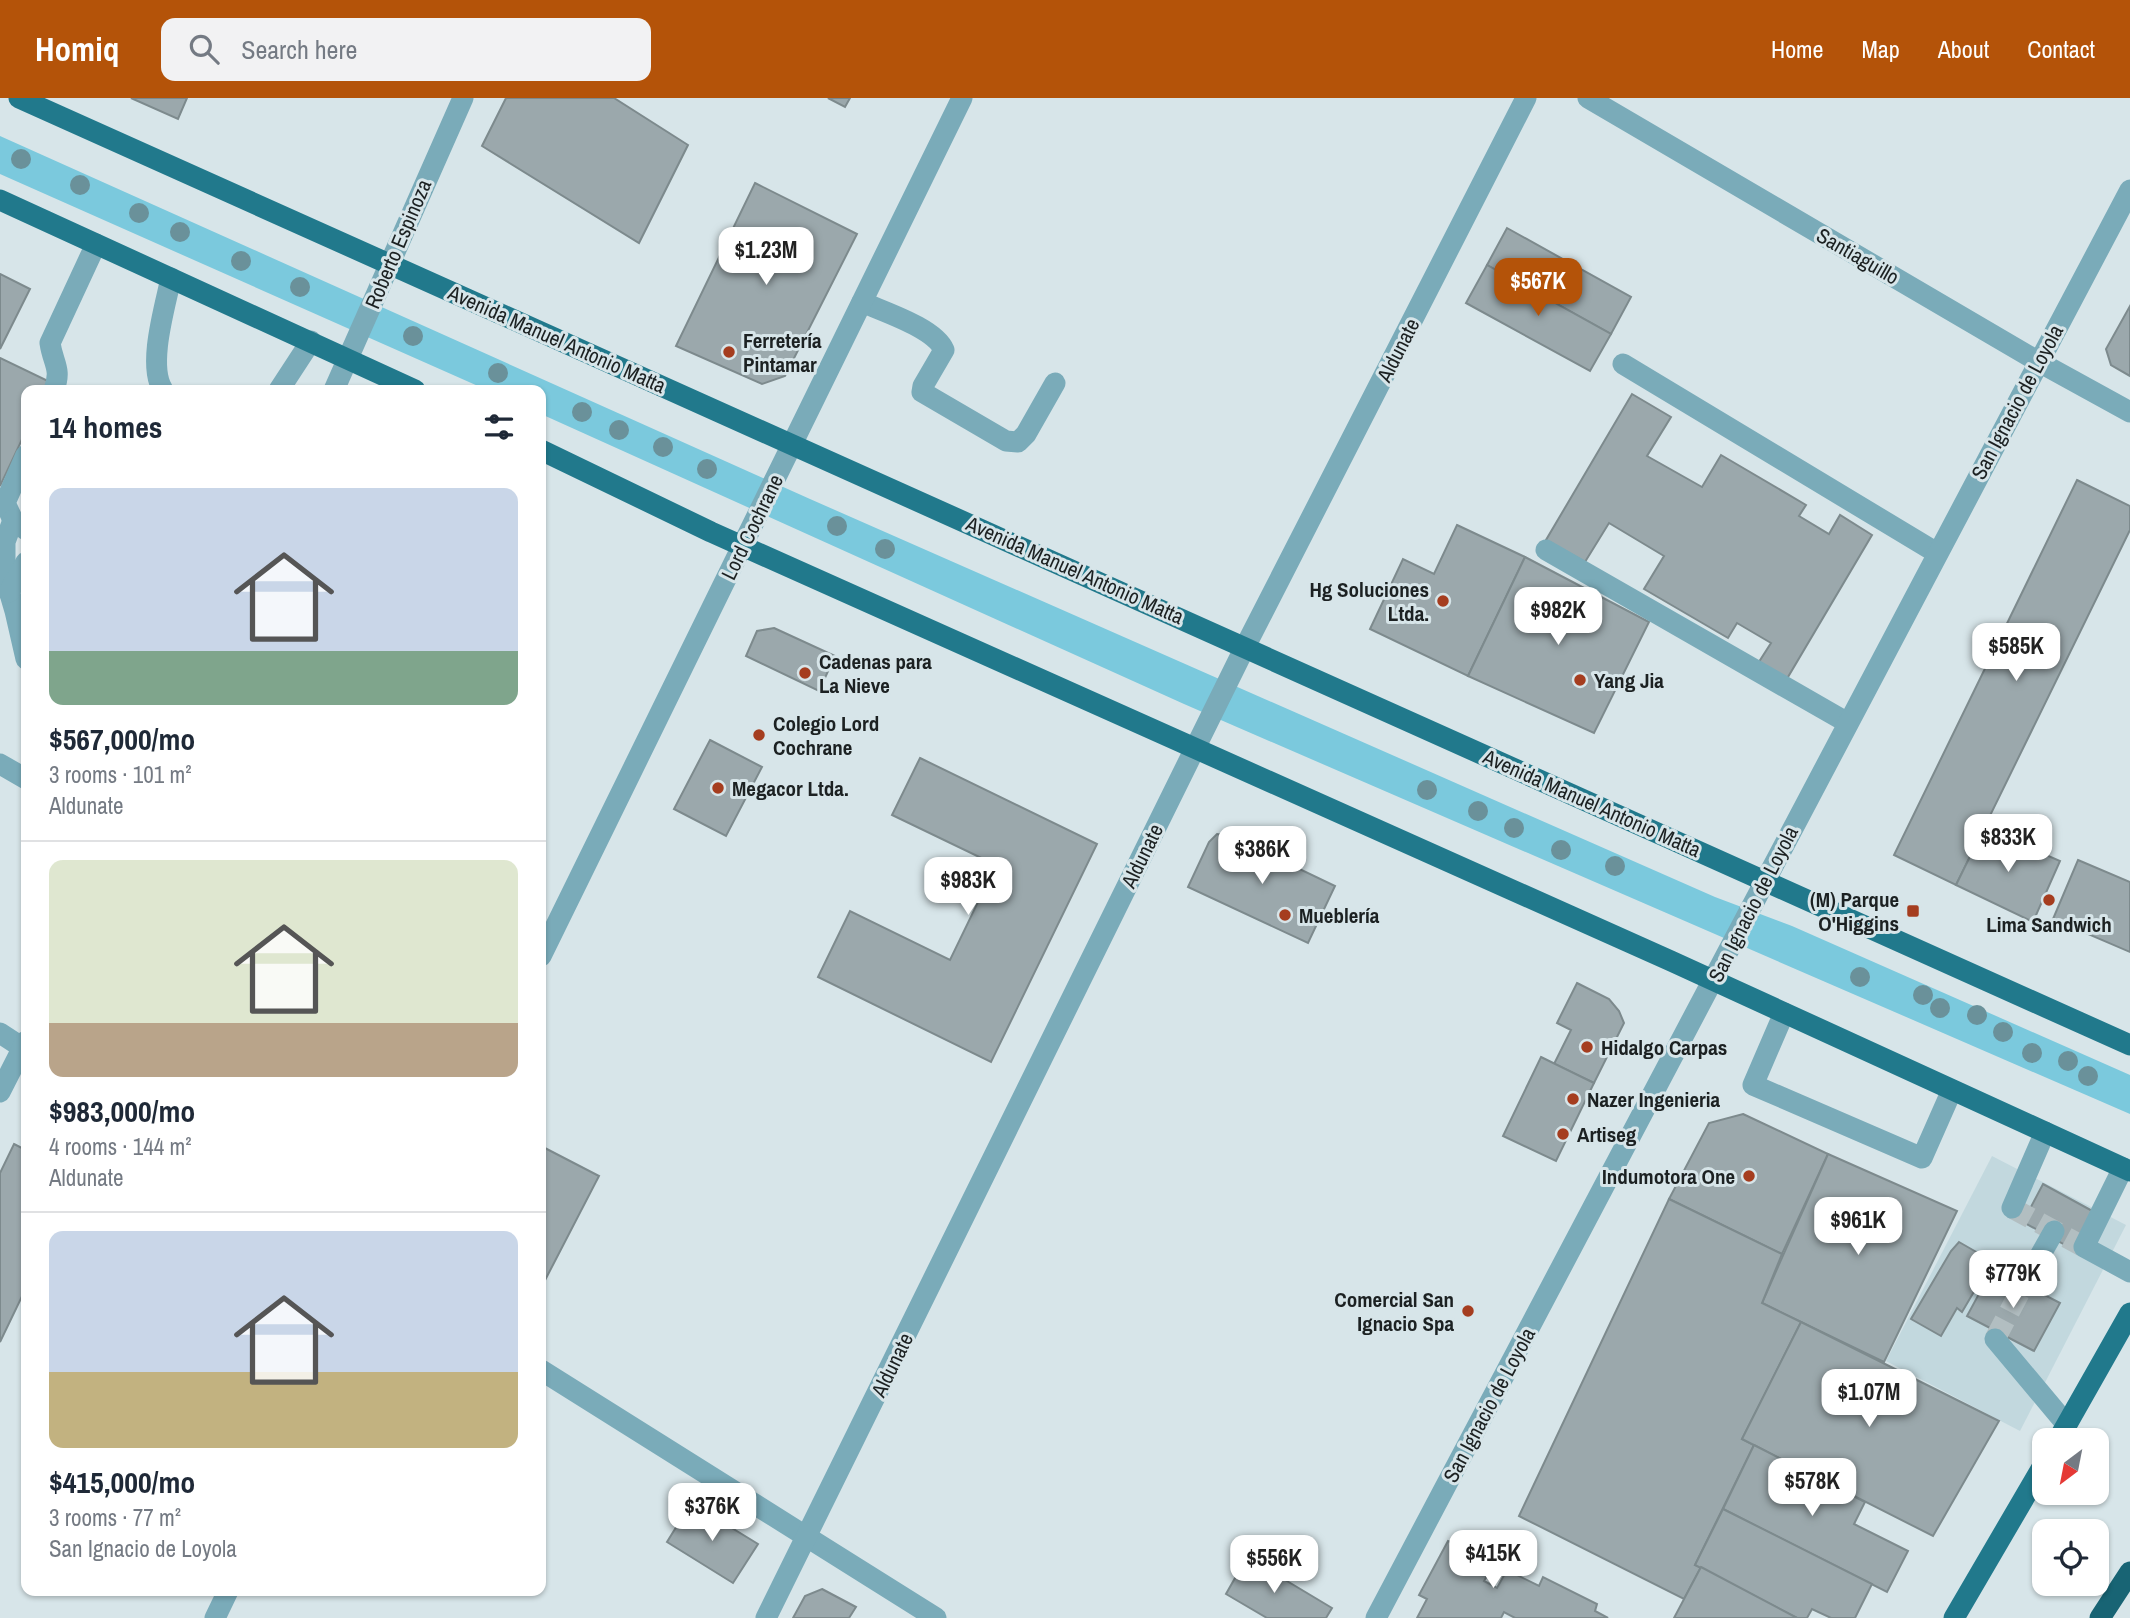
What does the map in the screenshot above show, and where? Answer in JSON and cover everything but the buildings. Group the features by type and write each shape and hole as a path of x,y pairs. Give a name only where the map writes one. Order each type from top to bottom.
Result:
{"highway":[{"path":"2100,1618 2130,1572"}],"main road":[{"name":"Avenida Manuel Antonio Matta","path":"19,98 2130,1045"},
{"path":"0,201 405,385"},
{"path":"546,452 743,546 2127,1169"},
{"path":"2066,1428 2130,1313"},
{"path":"1954,1618 2032,1485"}],"street":[{"name":"Roberto Espinoza","path":"337,385 463,98"},
{"name":"Lord Cochrane","path":"546,946 962,98"},
{"name":"Aldunate","path":"766,1618 1245,647 1526,98"},
{"name":"Santiaguillo","path":"1588,98 2039,362 2130,412"},
{"name":"San Ignacio de Loyola","path":"1376,1618 2130,190"},
{"path":"56,385 59,377 58,364 50,343 96,244"},
{"path":"159,385 157,382 158,344 171,278"},
{"path":"862,302 911,324 940,342 944,350 922,392 1006,441 1018,442 1026,434 1055,383"},
{"path":"282,385 311,341"},
{"path":"1623,364 1937,553"},
{"path":"21,466 5,503 20,525 5,542 3,562 21,639"},
{"path":"1546,550 1847,723"},
{"path":"9,592 21,571"},
{"path":"0,764 21,776"},
{"path":"1784,1013 1753,1085 1922,1158 1952,1090"},
{"path":"0,1033 21,1044"},
{"path":"0,1093 21,1054"},
{"path":"2012,1208 2045,1132"},
{"path":"2127,1169 2084,1247 2130,1272"},
{"path":"2029,1276 2054,1231"},
{"path":"1995,1339 2059,1428"},
{"path":"546,1373 936,1618"},
{"path":"215,1618 226,1596"}],"shaded area":[{"path":"0,136 810,499 1715,897 1792,926 2130,1075 2130,1114 1184,704 546,416 546,385 476,385 0,174"},
{"path":"1992,1156 2126,1225 2020,1431 1886,1361"}],"tunnel":[{"path":"2012,1208 2084,1247"},
{"path":"1995,1339 2024,1284"}],"place":[{"name":"Ferretería Pintamar","path":"729,352"},
{"name":"Hg Soluciones Ltda.","path":"1443,601"},
{"name":"Cadenas para La Nieve","path":"805,673"},
{"name":"Yang Jia","path":"1580,680"},
{"name":"Colegio Lord Cochrane","path":"759,735"},
{"name":"Megacor Ltda.","path":"718,788"},
{"name":"Lima Sandwich","path":"2049,900"},
{"name":"(M) Parque O'Higgins","path":"1913,911"},
{"name":"Mueblería","path":"1285,915"},
{"name":"Hidalgo Carpas","path":"1587,1047"},
{"name":"Nazer Ingenieria","path":"1573,1099"},
{"name":"Artiseg","path":"1563,1134"},
{"name":"Indumotora One","path":"1749,1176"},
{"name":"Comercial San Ignacio Spa","path":"1468,1311"}]}
